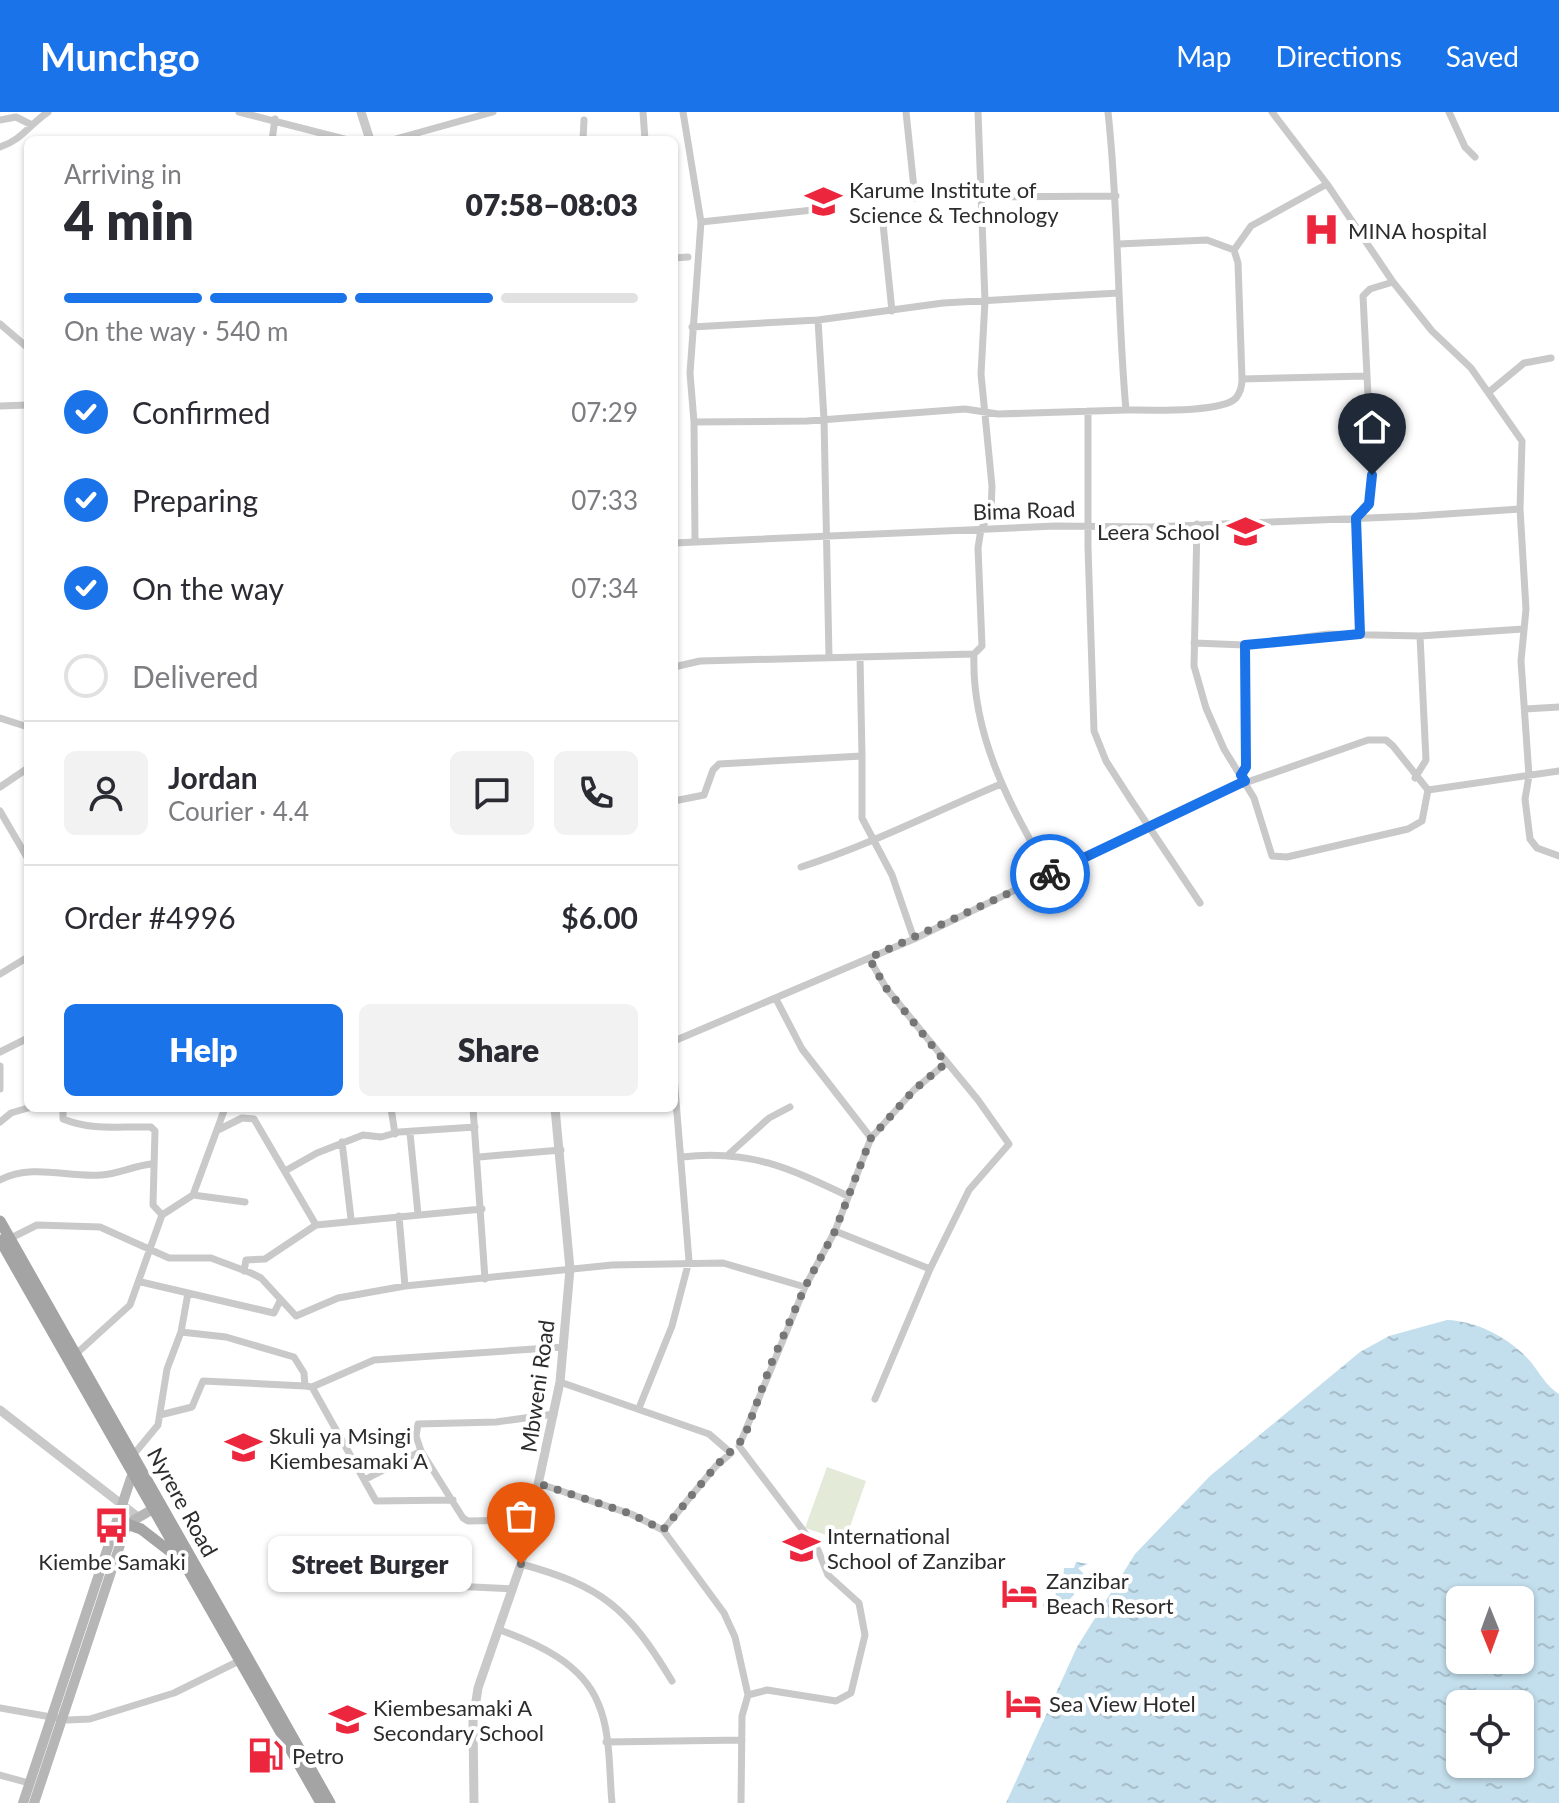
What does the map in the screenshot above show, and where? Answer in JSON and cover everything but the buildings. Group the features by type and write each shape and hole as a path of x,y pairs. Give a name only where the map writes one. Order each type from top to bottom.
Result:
{"main road":[{"name":"Nyrere Road","path":"0,1221 4,1240 138,1470 321,1803"},
{"name":"Nyrere Road","path":"4,1240 76,1354 134,1454 138,1470"},
{"path":"30,1796 100,1585 123,1504 138,1470"},
{"name":"Nyrere Road","path":"157,1506 183,1561 330,1803"},
{"path":"100,1585 133,1520 157,1506"},
{"path":"133,1520 183,1561"}],"street":[{"path":"0,146 25,135 30,124 48,112"},
{"path":"239,112 334,136"},
{"path":"361,112 369,136"},
{"path":"406,136 493,112"},
{"path":"643,112 645,136"},
{"path":"683,112 701,222 690,373 694,422 695,541"},
{"path":"906,112 915,198"},
{"path":"678,666 700,661 974,654 982,646 978,548 981,529 991,513 992,486 980,340 985,301 978,112"},
{"path":"1108,112 1119,244 1126,410"},
{"path":"1272,112 1327,184 1393,282 1432,331 1462,358 1522,441 1520,509 1525,589 1521,661 1529,776 1525,799 1530,839 1537,848 1559,856"},
{"path":"1449,112 1465,147 1475,157"},
{"path":"0,120 16,117 30,124"},
{"path":"273,136 275,119"},
{"path":"583,136 584,120"},
{"path":"1234,250 1251,226 1327,184"},
{"path":"981,197 1116,196"},
{"path":"701,222 822,209"},
{"path":"882,214 892,311"},
{"path":"1119,244 1207,240 1234,250"},
{"path":"694,422 824,419 941,410 1088,411 1227,404 1237,397 1242,379 1238,263 1234,250"},
{"path":"678,258 688,257"},
{"path":"1360,634 1356,518 1369,504 1372,489 1363,293 1393,282"},
{"path":"692,327 818,320 985,301 1119,293"},
{"path":"818,320 824,419 829,656"},
{"path":"0,324 24,345"},
{"path":"1489,392 1524,363 1551,358"},
{"path":"1242,379 1367,376"},
{"path":"0,406 24,405"},
{"path":"1088,411 1094,731 1106,761 1200,903"},
{"name":"Bima Road","path":"678,543 981,529 1356,518 1520,509"},
{"path":"1197,524 1194,666 1206,708 1224,749 1243,778 1268,850 1279,858 1413,827 1422,821 1428,790"},
{"path":"1194,643 1245,645 1360,634 1420,636 1523,629"},
{"path":"1415,778 1426,760 1420,636"},
{"path":"1243,778 1246,767 1245,645"},
{"path":"974,654 975,702 1001,784 1023,831 1050,874"},
{"path":"860,657 861,809 873,843 892,875 914,939"},
{"path":"1525,709 1559,707"},
{"path":"0,718 24,726"},
{"path":"678,1039 914,939 1243,778 1375,739 1393,746 1415,778 1428,790"},
{"path":"678,800 704,795 713,770 719,764 862,756"},
{"path":"0,787 24,771"},
{"path":"1428,790 1559,771"},
{"path":"801,867 873,843 928,814 1001,784"},
{"path":"0,811 24,852"},
{"path":"869,958 886,988 1009,1144 969,1190 930,1269 875,1399"},
{"path":"0,974 24,959"},
{"path":"776,999 802,1049 871,1138"},
{"path":"0,1052 24,1040"},
{"path":"663,1530 716,1466 739,1446 805,1287 835,1231 871,1138 914,1090 946,1063"},
{"path":"0,1066 0,1089"},
{"path":"728,1155 769,1118 790,1107"},
{"path":"0,1122 11,1113 24,1109"},
{"path":"63,1112 63,1119 74,1123 104,1128 151,1127 157,1136 151,1164 153,1205 162,1215"},
{"path":"76,1354 119,1319 130,1305 141,1282 162,1215 193,1195 224,1112"},
{"path":"392,1112 395,1134"},
{"path":"473,1112 479,1157 485,1279"},
{"name":"Mbweni Road","path":"474,1803 478,1688 521,1564 560,1382 570,1269 556,1112"},
{"path":"639,1408 672,1326 689,1261 682,1157 675,1112"},
{"path":"218,1130 242,1118 254,1119 316,1225"},
{"path":"285,1171 342,1142 363,1135 475,1127"},
{"path":"410,1133 418,1214"},
{"path":"342,1142 351,1219"},
{"path":"479,1157 561,1150"},
{"path":"682,1157 728,1155 783,1165 848,1196"},
{"path":"0,1180 13,1173 29,1172 102,1175 151,1164"},
{"path":"193,1195 245,1202"},
{"path":"244,1271 246,1260 265,1259 316,1225 351,1219 482,1209"},
{"path":"399,1216 405,1286"},
{"path":"4,1240 37,1225 53,1223 100,1227 151,1247 153,1252 169,1258 211,1258 261,1278 288,1311 304,1316 338,1298 405,1286 570,1269 689,1261 723,1263 805,1287"},
{"path":"835,1231 930,1269"},
{"path":"141,1282 274,1313 280,1301"},
{"path":"134,1454 158,1425 167,1369 181,1332 188,1293"},
{"path":"181,1332 226,1337 294,1357 359,1474 366,1479 374,1499 380,1503 453,1500"},
{"path":"160,1415 192,1407 203,1381 309,1386 374,1360 564,1347"},
{"path":"560,1382 709,1434 731,1453"},
{"path":"0,1410 123,1504 133,1520"},
{"path":"532,1520 468,1521 421,1451 416,1436 418,1424 496,1422 554,1414"},
{"path":"739,1446 818,1550 828,1575 859,1603 865,1635 851,1693 843,1700 767,1690 748,1695"},
{"path":"366,1479 421,1451"},
{"path":"540,1484 631,1514 663,1530 724,1613 735,1637 748,1695 743,1705 741,1803"},
{"path":"521,1564 569,1577 595,1590 623,1614 672,1681"},
{"path":"431,1585 513,1589"},
{"path":"500,1630 546,1647 587,1685 599,1703 612,1803"},
{"path":"0,1708 90,1719 174,1693 243,1659"},
{"path":"606,1742 742,1740"},
{"path":"0,1775 30,1796"}],"green space":[{"path":"827,1467 866,1481 845,1541 805,1528"}],"water":[{"path":"1447,1320 1458,1321 1481,1327 1503,1338 1530,1361 1559,1394 1559,1803 1006,1803 1077,1647 1135,1554 1210,1476 1360,1352 1389,1336"},
{"path":"1076,1562 1088,1564 1078,1568 1088,1578 1073,1585 1074,1595 1060,1608 1058,1616 1052,1618 1045,1612 1043,1604 1056,1599 1055,1582 1063,1582 1064,1568 1074,1568"}],"way so far":[{"path":"521,1564 540,1484 631,1514 663,1530 716,1466 739,1446 805,1287 835,1231 871,1138 893,1111 946,1063 886,988 869,958 1050,874"}],"place":[{"name":"Karume Institute of Science & Technology","path":"823,202"},
{"name":"MINA hospital","path":"1322,230"},
{"name":"Leera School","path":"1246,531"},
{"name":"Skuli ya Msingi Kiembesamaki A","path":"243,1448"},
{"name":"Kiembe Samaki","path":"112,1525"},
{"name":"International School of Zanzibar","path":"801,1548"},
{"name":"Street Burger","path":"521,1564"},
{"name":"Zanzibar Beach Resort","path":"1020,1593"},
{"name":"Sea View Hotel","path":"1023,1703"},
{"name":"Kiembesamaki A Secondary School","path":"347,1720"},
{"name":"Petro","path":"266,1755"}],"route":[{"path":"1050,874 1146,825 1245,781 1241,775 1246,767 1245,645 1328,634 1360,634 1356,518 1371,500 1372,475"}]}
